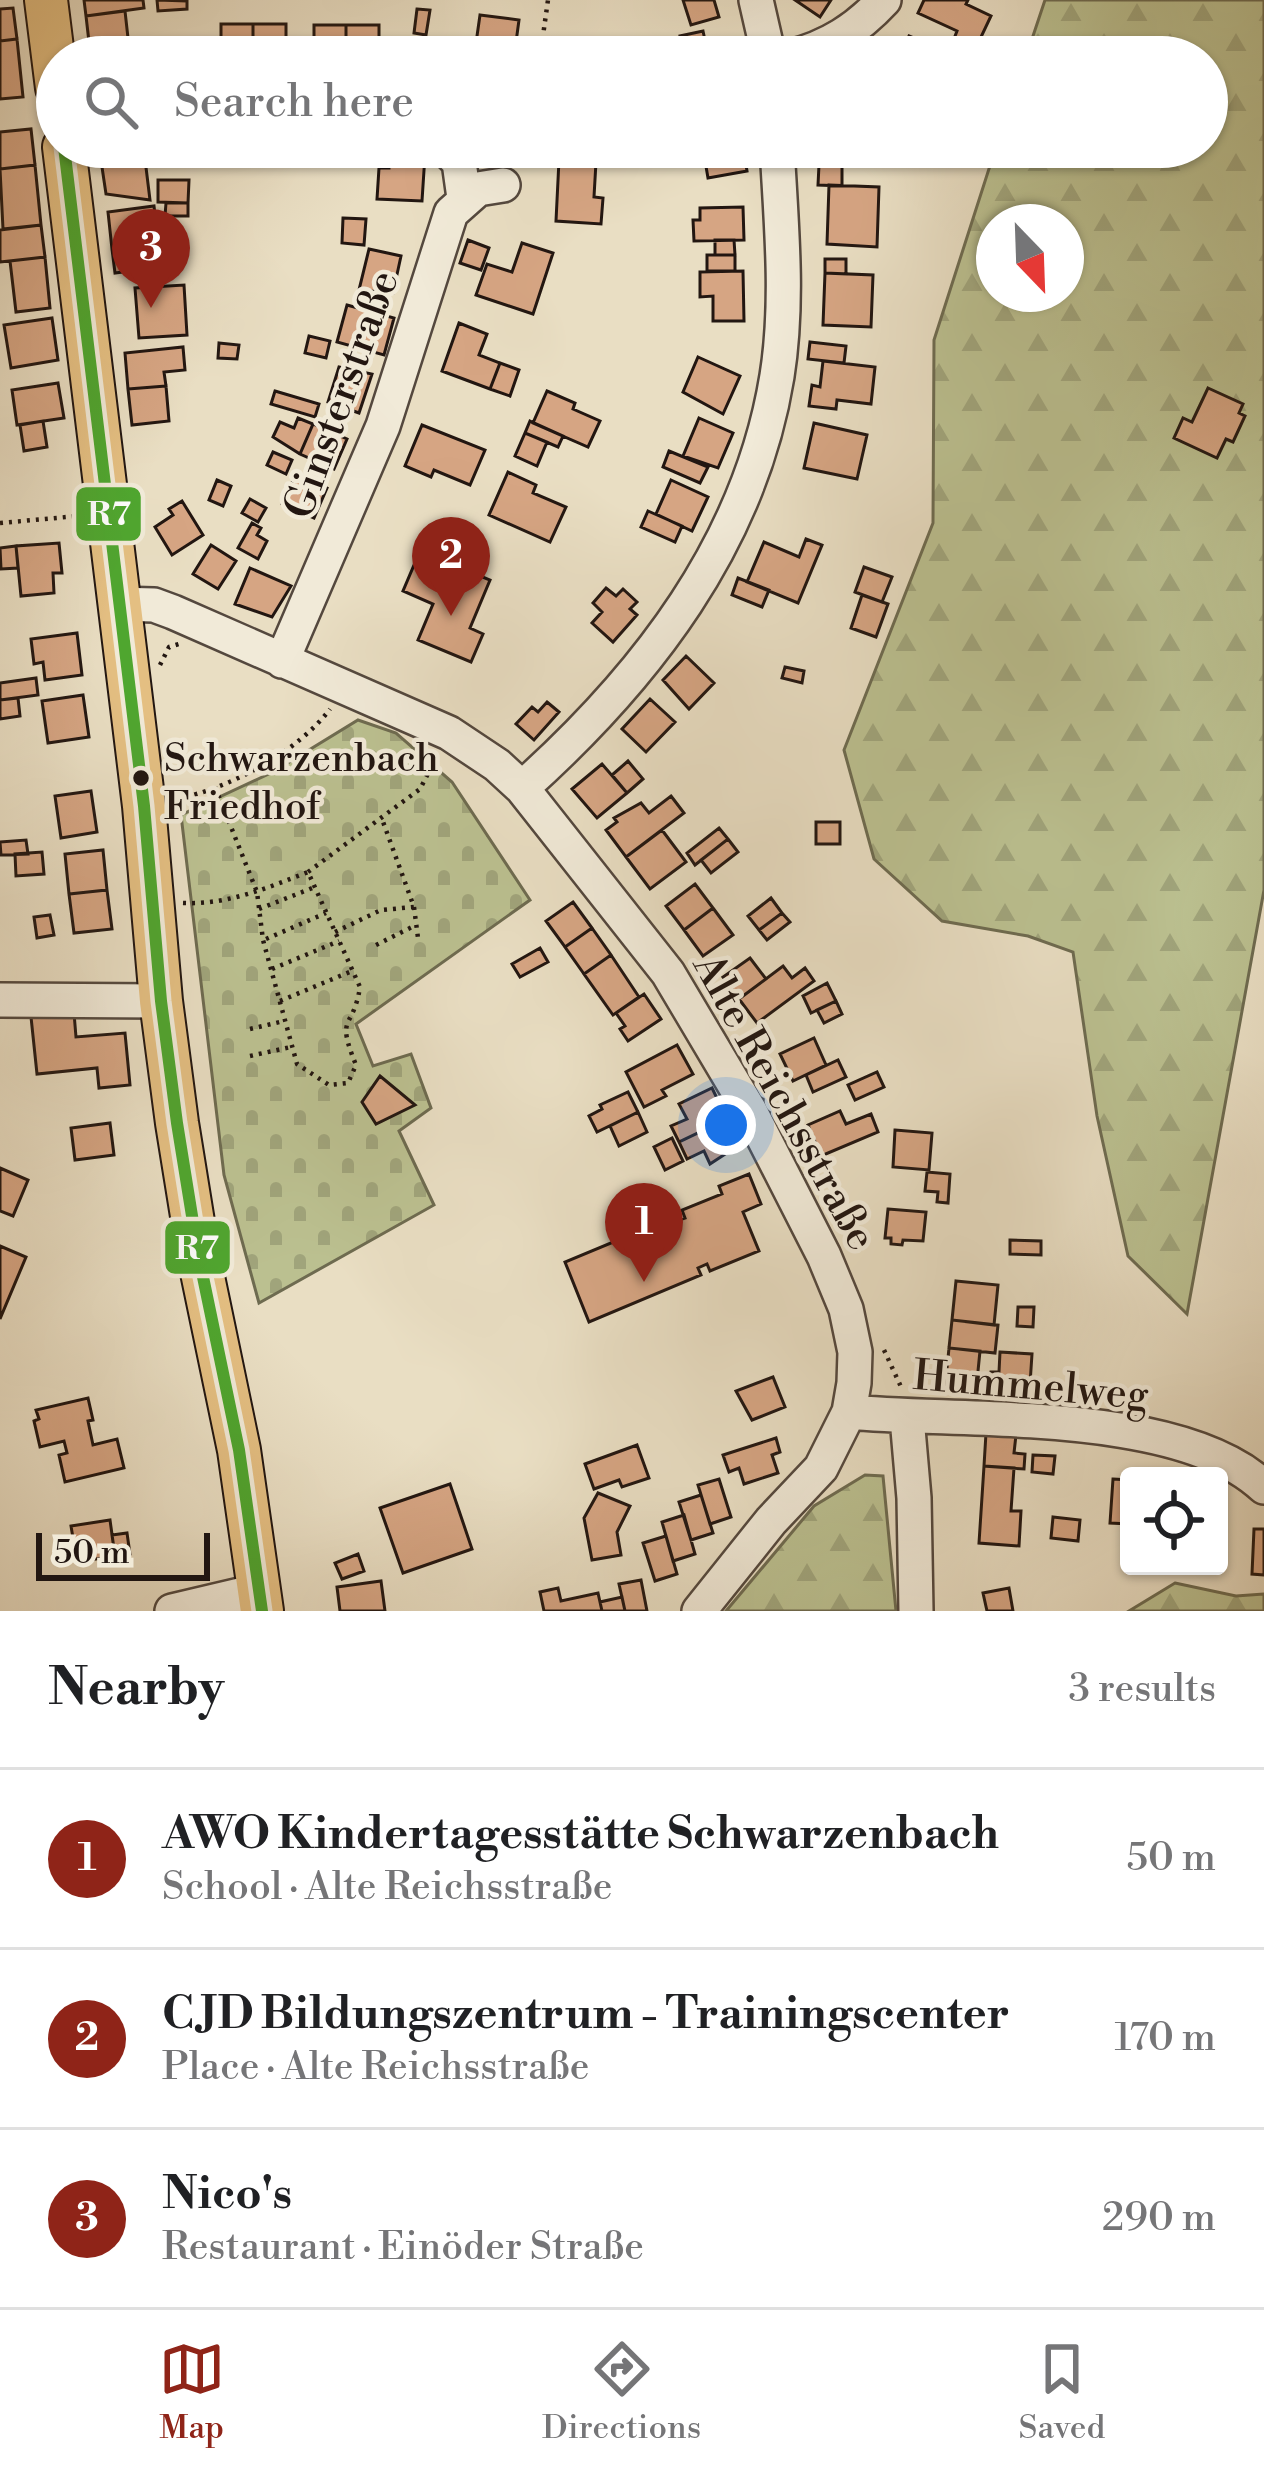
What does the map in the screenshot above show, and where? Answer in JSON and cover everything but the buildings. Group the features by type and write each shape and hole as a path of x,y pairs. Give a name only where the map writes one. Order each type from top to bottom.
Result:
{"main road":[{"path":"46,0 50,36"},
{"path":"66,168 144,806 177,1123 239,1450 261,1600"}],"street":[{"path":"757,0 765,36"},
{"path":"842,36 884,0"},
{"path":"460,168 464,198 478,188 503,185"},
{"path":"522,788 620,692 698,589 736,517 764,444 778,372 783,287 779,168"},
{"name":"Ginsterstraße","path":"282,661 383,426 451,213 464,198"},
{"name":"Alte Reichsstraße","path":"117,604 154,605 197,622 473,746 522,788 668,973 750,1111 846,1309 855,1352 849,1412 821,1468 771,1521 699,1611"},
{"path":"0,1000 161,1001"},
{"name":"Hummelweg","path":"849,1412 1046,1422 1125,1432 1198,1449 1236,1464 1264,1487"},
{"path":"907,1418 916,1611"},
{"path":"172,1611 261,1600"}],"path":[{"path":"544,36 548,0"},
{"path":"0,523 105,513"},
{"path":"157,680 162,657 170,647 191,643 197,622"},
{"path":"144,806 196,795 291,746 320,722 344,689"},
{"path":"152,900 208,904 308,872 420,788 449,733"},
{"path":"214,787 257,892 263,940 297,1064 329,1085 348,1083 356,1065 344,1024 357,1004 359,986 308,872"},
{"path":"382,819 414,908 418,938"},
{"path":"260,909 314,887"},
{"path":"335,932 381,910 414,908"},
{"path":"263,940 326,913"},
{"path":"376,945 416,925"},
{"path":"270,969 339,941"},
{"path":"279,1002 352,970"},
{"path":"250,1029 284,1021"},
{"path":"250,1056 291,1047"}],"green space":[{"path":"1045,0 1264,0 1264,890 1187,1314 1128,1256 1097,1116 1073,952 1028,936 942,921 874,859 844,750 933,523 934,340 976,209 976,312 1084,312 1084,204 978,204 989,168 1228,168 1228,36 1033,36"},
{"path":"358,720 396,733 452,782 530,900 356,1024 373,1066 411,1054 431,1108 399,1131 434,1205 259,1303 224,1175 181,815 273,772"},
{"path":"865,1475 883,1476 896,1611 726,1611 814,1506"},
{"path":"1175,1583 1236,1596 1264,1594 1264,1611 1129,1611"}],"transit line":[{"name":"R7","path":"67,168 144,806 177,1123 239,1450 262,1611"}],"place":[{"name":"Nico's","path":"151,308"},
{"name":"CJD Bildungszentrum - Trainingscenter","path":"451,616"},
{"name":"Schwarzenbach Friedhof","path":"141,778"},
{"name":"AWO Kindertagesstätte Schwarzenbach","path":"644,1282"}]}
